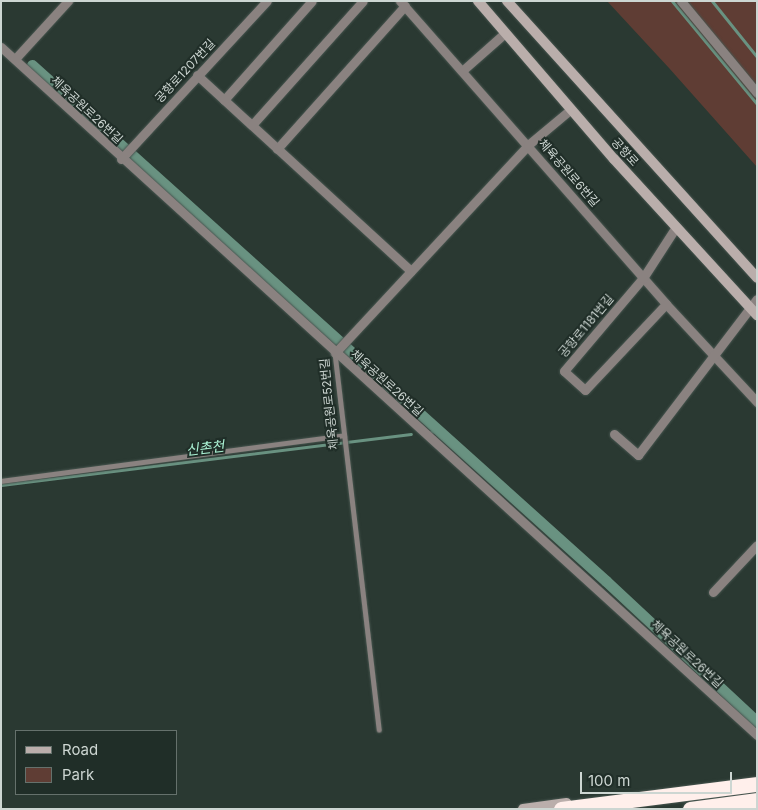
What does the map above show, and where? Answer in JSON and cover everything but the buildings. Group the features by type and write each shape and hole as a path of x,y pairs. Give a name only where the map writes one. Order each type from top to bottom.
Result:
{"highway":[{"path":"561,809 757,784"},
{"path":"690,809 757,800"}],"main road":[{"name":"공항로","path":"478,1 571,109 757,315"},
{"name":"공항로","path":"507,1 757,278"},
{"path":"523,809 757,780"}],"street":[{"path":"14,59 68,1"},
{"name":"공항로1207번길","path":"122,159 267,1"},
{"path":"224,100 312,1"},
{"path":"252,125 363,1"},
{"path":"681,1 757,93"},
{"name":"체육공원로6번길","path":"278,149 403,4 666,304 757,402"},
{"path":"462,71 505,33"},
{"name":"체육공원로26번길","path":"1,46 122,159 757,736"},
{"path":"197,76 411,271"},
{"name":"체육공원로52번길","path":"335,353 528,145 571,109"},
{"name":"공항로1181번길","path":"666,304 585,390 564,371 643,278 676,227"},
{"path":"614,434 638,455 748,306 757,298"},
{"path":"714,592 757,546"}],"lane":[{"name":"체육공원로52번길","path":"335,353 379,729"},
{"path":"1,481 344,435"}],"green space":[{"path":"607,1 757,1 757,167 669,68"}],"waterway":[{"path":"672,1 757,104"},
{"path":"712,1 757,57"},
{"path":"32,65 606,581 757,722"},
{"name":"신촌천","path":"429,432 437,431"},
{"name":"신촌천","path":"1,485 411,434"}]}
